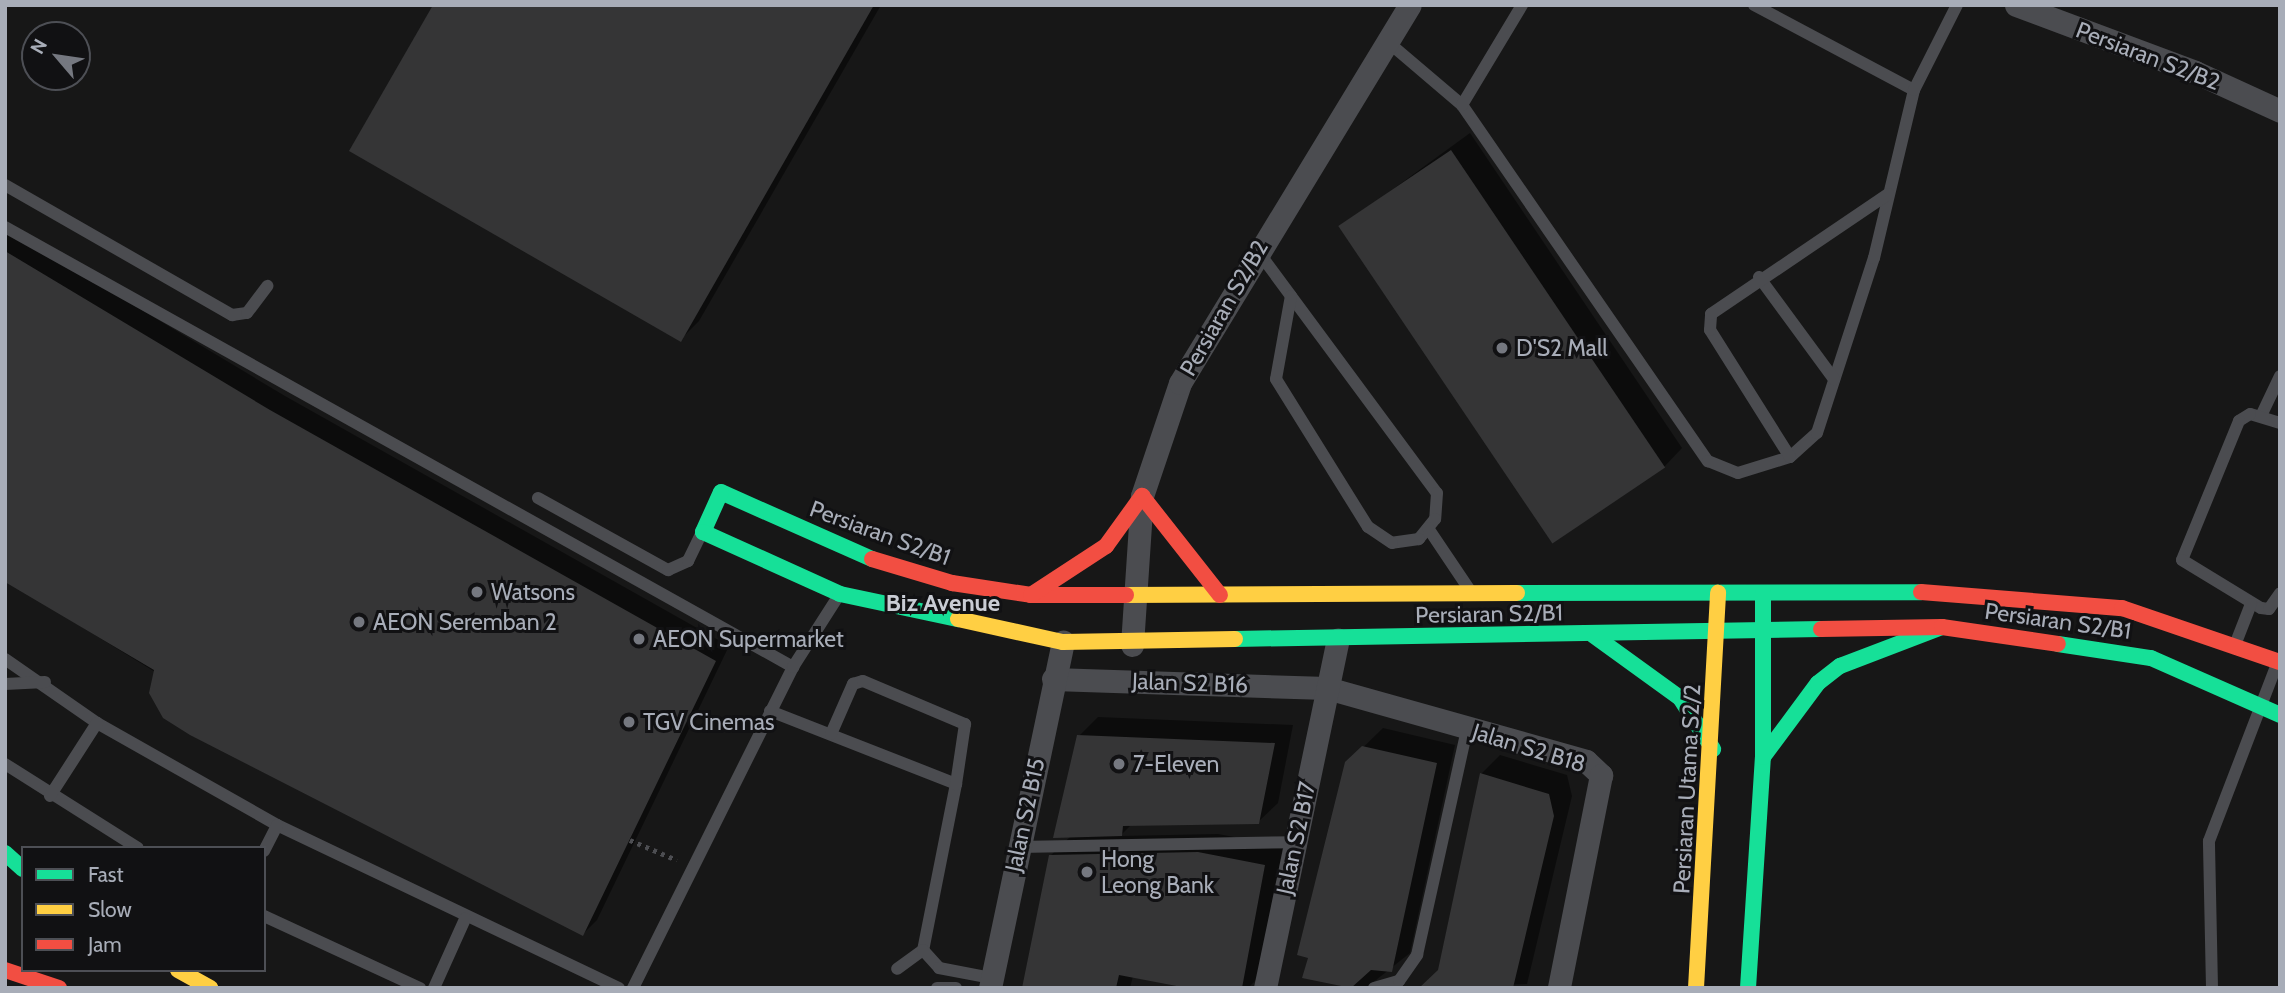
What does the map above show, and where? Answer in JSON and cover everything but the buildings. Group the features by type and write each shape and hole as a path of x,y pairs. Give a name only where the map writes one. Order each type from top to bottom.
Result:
{"street":[{"name":"Persiaran S2/B2","path":"1132,645 1142,496 1180,383 1257,250 1410,5"},
{"name":"Persiaran S2/B2","path":"2028,7 2195,72 2280,111"},
{"name":"Persiaran S2/B1","path":"2279,662 2122,608 1992,593 1031,595 952,583 869,558 721,492 703,532 840,594 1063,642 1132,645 1942,627 2151,658 2258,702 2280,715"},
{"path":"1031,595 1106,546 1142,496 1220,595"},
{"name":"Persiaran Utama S2/2","path":"1696,988 1713,749 1718,593"},
{"path":"1748,988 1763,757 1763,593"},
{"path":"1763,757 1818,683 1840,666 1942,627"},
{"path":"1593,635 1680,698 1713,749"},
{"name":"Jalan S2 B17","path":"1265,988 1338,640"},
{"name":"Jalan S2 B15","path":"991,983 1053,679 1063,642"},
{"name":"Jalan S2 B16","path":"1053,679 1327,688"},
{"name":"Jalan S2 B18","path":"1327,688 1586,761 1601,775 1559,988"},
{"path":"5,853 21,868"},
{"path":"5,873 21,882"},
{"path":"5,949 21,959"},
{"path":"5,970 59,988"},
{"path":"42,972 67,988"},
{"path":"182,972 210,988"}],"lane":[{"path":"1462,105 1522,5"},
{"path":"1754,5 1914,90"},
{"path":"1388,42 1462,105 1708,461 1738,473 1790,457 1817,433 1888,194 1914,90 1957,5"},
{"path":"5,185 232,315 247,313 267,286"},
{"path":"1790,457 1710,330 1718,303 1888,194"},
{"path":"5,227 793,667"},
{"path":"1257,250 1437,493 1435,519 1419,539 1392,542 1368,527 1276,379 1291,296"},
{"path":"1759,277 1834,379"},
{"path":"2261,416 2280,376"},
{"path":"2280,423 2261,416 2239,421 2182,560 2251,604 2269,609 2280,593"},
{"path":"538,498 668,570 688,561 703,532"},
{"path":"1428,528 1473,594"},
{"path":"632,988 793,667 840,594"},
{"path":"2235,646 2251,604"},
{"path":"5,659 46,682 97,723 277,825 465,919 619,988"},
{"path":"2211,988 2210,841 2258,702 2279,662"},
{"path":"831,734 853,684 863,681 965,724 956,784 923,950 897,969"},
{"path":"5,684 46,682"},
{"path":"770,711 956,784"},
{"path":"50,796 97,723"},
{"path":"1374,988 1399,981 1417,955 1467,729"},
{"path":"5,764 130,846"},
{"path":"266,847 277,825"},
{"path":"1018,847 1295,842"},
{"path":"266,917 420,988"},
{"path":"434,988 465,919"},
{"path":"923,950 939,968 991,983"},
{"path":"937,988 956,988"}],"path":[{"path":"630,840 694,867"}],"traffic: fast":[{"path":"872,559 721,492 703,532 840,594 958,619"},
{"path":"1517,593 1921,592"},
{"path":"1748,988 1763,757 1763,593"},
{"path":"1763,757 1818,683 1840,666 1942,627"},
{"path":"1235,639 1821,629"},
{"path":"1593,635 1680,698 1713,749"},
{"path":"2058,644 2151,658 2280,715"},
{"path":"5,853 21,867"}],"traffic: slow":[{"path":"1126,595 1517,593"},
{"path":"1696,988 1718,593"},
{"path":"958,619 1063,642 1235,639"},
{"path":"182,972 210,988"}],"traffic: jam":[{"path":"1031,595 1106,546 1142,496 1220,595"},
{"path":"872,559 952,583 1031,595 1126,595"},
{"path":"1921,592 2122,608 2280,662"},
{"path":"1821,629 1942,627 2058,644"},
{"path":"5,970 59,988"}],"place":[{"name":"D'S2 Mall","path":"1502,348"},
{"name":"Watsons","path":"477,592"},
{"name":"AEON Seremban 2","path":"359,622"},
{"name":"AEON Supermarket","path":"639,639"},
{"name":"TGV Cinemas","path":"629,722"},
{"name":"7-Eleven","path":"1119,764"},
{"name":"Hong Leong Bank","path":"1087,872"}],"district":[{"name":"Biz Avenue","path":"943,603"}]}
